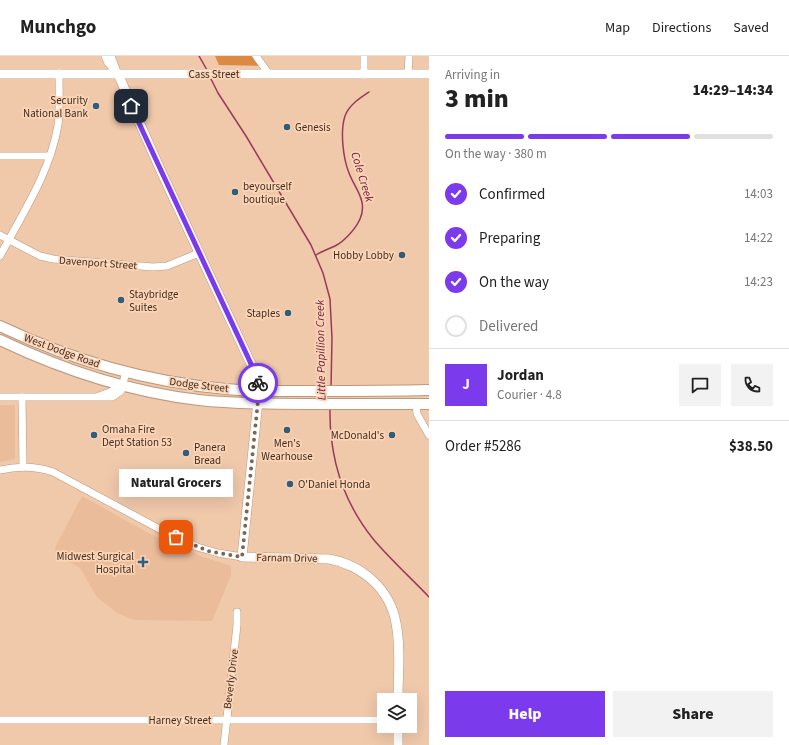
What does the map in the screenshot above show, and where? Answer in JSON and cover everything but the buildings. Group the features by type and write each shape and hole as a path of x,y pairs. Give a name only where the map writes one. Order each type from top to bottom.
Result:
{"highway":[{"name":"West Dodge Road","path":"0,326 58,351 126,372"},
{"name":"West Dodge Road","path":"0,340 59,366 122,385"},
{"name":"Dodge Street","path":"126,372 187,385 259,391 429,390"},
{"name":"Dodge Street","path":"122,385 163,394 229,403 429,404"}],"main road":[{"name":"Cass Street","path":"0,74 429,74"},
{"path":"118,74 252,366 259,391 242,557"},
{"name":"Farnam Drive","path":"242,557 324,559 345,563 365,574 381,589 390,604 396,621 398,640 398,693"},
{"path":"398,733 398,745"}],"street":[{"path":"105,56 108,63 118,74"},
{"path":"112,56 118,74"},
{"path":"256,56 269,74"},
{"path":"364,56 364,75"},
{"path":"408,74 409,56"},
{"path":"0,256 41,179 50,156 58,120 59,73"},
{"path":"0,156 50,156"},
{"name":"Davenport Street","path":"0,235 46,258 138,266 167,266 199,253"},
{"path":"0,397 93,397 106,393 122,385 126,372"},
{"path":"22,397 23,467"},
{"path":"416,404 418,416 429,435"},
{"name":"Farnam Drive","path":"0,470 23,467 40,468 53,472 165,532 197,547 218,553 242,557"},
{"name":"Beverly Drive","path":"224,745 237,612"},
{"name":"Harney Street","path":"0,720 377,720"}],"shaded area":[{"path":"215,56 256,56 262,66 219,65"},
{"path":"0,405 15,405 15,459 0,462"},
{"name":"Midwest Surgical Hospital","path":"82,496 150,534 203,557 231,566 231,575 212,621 134,620 117,613 97,597 80,568 56,554 55,548"}],"waterway":[{"name":"Little Papillion Creek","path":"199,56 207,70"},
{"name":"Little Papillion Creek","path":"210,77 218,93 246,136 311,245 323,273 330,299 332,338 331,388"},
{"name":"Cole Creek","path":"316,255 343,241 358,223 362,213 362,201 347,167 343,144 343,122 349,108 369,92"},
{"name":"Little Papillion Creek","path":"330,407 330,425 335,461 346,494 354,510 374,540 429,597"}],"way so far":[{"path":"176,537 208,551 242,557 259,391 258,383"}],"place":[{"name":"Security National Bank","path":"96,106"},
{"name":"Genesis","path":"287,127"},
{"name":"beyourself boutique","path":"235,192"},
{"name":"Hobby Lobby","path":"402,255"},
{"name":"Staybridge Suites","path":"121,300"},
{"name":"Staples","path":"288,313"},
{"name":"Men's Wearhouse","path":"287,430"},
{"name":"Omaha Fire Dept Station 53","path":"94,435"},
{"name":"McDonald's","path":"392,435"},
{"name":"Panera Bread","path":"186,453"},
{"name":"O'Daniel Honda","path":"290,484"},
{"name":"Natural Grocers","path":"176,537"},
{"name":"Midwest Surgical Hospital","path":"143,562"}],"route":[{"path":"131,106 252,366 258,383"}]}
